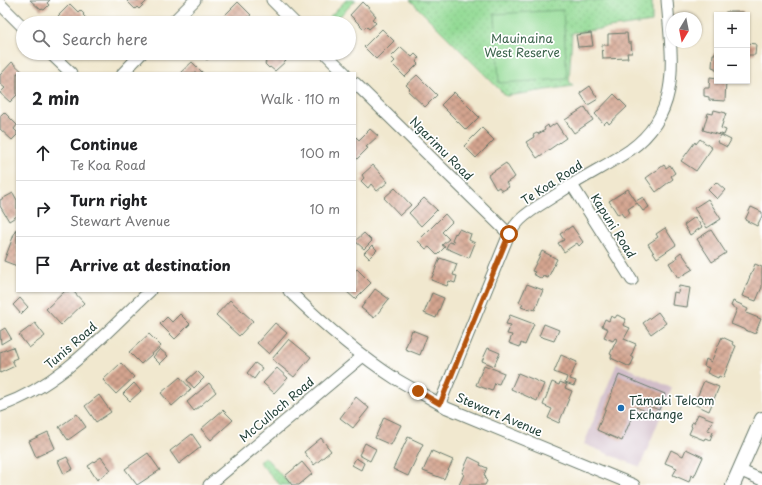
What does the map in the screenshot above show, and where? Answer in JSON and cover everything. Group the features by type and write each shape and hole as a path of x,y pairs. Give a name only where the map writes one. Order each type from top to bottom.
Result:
{"street":[{"path":"179,16 195,0"},
{"path":"272,0 288,16"},
{"name":"Te Koa Road","path":"440,404 509,234 520,220 572,185 630,150 644,138 662,114 671,81 672,63 667,0"},
{"path":"0,4 16,19"},
{"path":"57,60 70,72"},
{"path":"124,72 135,60"},
{"path":"332,60 344,72"},
{"name":"Ngarimu Road","path":"356,84 509,234"},
{"name":"Kapuni Road","path":"572,185 632,280"},
{"name":"Tunis Road","path":"0,406 29,393 63,372 82,356 149,292"},
{"name":"Stewart Avenue","path":"290,292 312,313 363,356 397,379 440,404 634,485"},
{"name":"McCulloch Road","path":"208,485 363,356"},
{"path":"733,485 762,419"},
{"path":"739,470 762,480"}],"shaded area":[{"path":"617,363 672,388 640,467 584,444"}],"green space":[{"path":"346,0 356,0 340,16 330,16"},
{"name":"Mauinaina West Reserve","path":"410,0 652,0 652,22 572,33 569,81 573,86 506,96"},
{"path":"563,10 567,79 499,83 495,14"},
{"path":"265,457 290,485 280,485 259,462"}],"building":[{"path":"30,0 50,0 47,3 49,5 44,10 41,10"},
{"path":"148,0 139,9 137,7 135,9 127,1"},
{"path":"238,2 251,15 250,16 224,16"},
{"path":"362,2 376,16 372,19 376,23 369,29 366,26 364,29 356,21 356,16 350,15"},
{"path":"70,4 78,12 80,10 84,14 84,16 58,16"},
{"path":"382,29 394,41 376,59 364,47"},
{"path":"591,33 593,46 578,47 576,35"},
{"path":"627,33 628,43 631,43 632,53 627,53 628,58 603,59 602,45 608,45 608,34"},
{"path":"750,43 756,44 755,55 750,55"},
{"path":"401,47 412,57 415,54 419,58 416,62 418,64 405,77 392,64 395,61 391,57"},
{"path":"714,54 714,68 712,67"},
{"path":"264,60 286,61 275,71 265,64 266,62"},
{"path":"12,62 23,72 16,72 16,96 10,102 0,93 5,88 0,84 0,75"},
{"path":"192,62 202,72 181,72"},
{"path":"417,75 437,95 425,107 408,91 410,89 406,85"},
{"path":"710,77 714,78 714,84 726,84 725,101 709,100 709,97 704,96 704,88 709,88"},
{"path":"590,86 598,99 588,105 580,93"},
{"path":"454,92 479,117 466,130 441,105"},
{"path":"614,94 627,107 609,124 607,121 604,124 595,114"},
{"path":"585,107 593,120 574,133 565,120"},
{"path":"714,110 726,113 721,128 726,130 724,135 703,130 708,113 713,114"},
{"path":"4,112 16,124 14,129 16,131 16,136 12,140 0,129 0,116"},
{"path":"556,123 566,138 537,158 526,142 534,137 533,135 545,130 544,128 548,125 549,128"},
{"path":"482,128 494,140 476,158 464,146"},
{"path":"370,129 378,136 366,147 368,148 356,160 356,137 359,140"},
{"path":"721,135 731,140 727,147 717,142"},
{"path":"700,139 712,148 696,171 681,161 695,142 696,144"},
{"path":"506,163 515,177 506,183 509,187 502,191 499,187 496,189 488,175"},
{"path":"373,165 388,182 377,191 371,184 368,188 361,181 364,178 362,175"},
{"path":"664,165 666,168 670,165 675,173 671,176 673,179 656,192 646,178"},
{"path":"716,182 725,190 717,199 708,190"},
{"path":"395,188 411,205 400,215 384,198"},
{"path":"628,189 636,201 643,197 649,207 643,211 637,203 628,209 630,213 624,217 621,213 618,215 609,201"},
{"path":"13,193 16,198 16,217 9,221 0,206 0,200"},
{"path":"424,198 437,210 421,226 409,213"},
{"path":"708,199 721,219 707,228 694,208"},
{"path":"751,207 762,212 762,216 757,226 745,220"},
{"path":"445,214 452,222 442,232 449,239 442,245 445,247 437,255 429,247 426,249 418,241"},
{"path":"695,217 702,227 690,235 684,225"},
{"path":"572,226 583,242 579,246 577,243 564,252 558,243 564,240 560,234"},
{"path":"665,228 676,245 657,258 648,244 658,237 656,234"},
{"path":"16,229 16,266 4,261"},
{"path":"459,229 471,234 469,240 475,243 469,258 446,248 449,242 453,243 454,241 452,240 455,233 456,234"},
{"path":"711,230 726,253 712,262 697,239"},
{"path":"364,233 372,241 364,249 356,240"},
{"path":"372,245 377,250 369,258 364,253"},
{"path":"542,251 557,259 548,278 543,276 542,279 533,274 535,272 532,271"},
{"path":"681,252 693,269 678,278 669,263 677,258 676,256"},
{"path":"440,258 457,264 453,275 457,276 455,283 449,281 447,286 431,280"},
{"path":"755,264 762,267 762,287 756,301 742,296"},
{"path":"357,269 371,283 355,299 347,292 356,292"},
{"path":"527,284 543,290 535,310 521,307 523,304 519,302"},
{"path":"679,286 690,288 687,307 672,305 674,292 678,293"},
{"path":"375,289 389,299 374,318 361,308"},
{"path":"64,292 74,292 84,303 61,325 46,309"},
{"path":"432,293 444,298 436,318 424,313"},
{"path":"20,298 28,307 21,314 13,305"},
{"path":"230,300 253,321 239,336 216,315"},
{"path":"733,301 748,309 746,313 761,319 755,334 731,324 737,309 731,306"},
{"path":"658,312 666,323 651,334 643,323"},
{"path":"180,314 190,324 175,339 160,324 167,317 172,322"},
{"path":"510,315 534,324 525,345 521,343 520,347 509,343 512,335 507,334 511,325 506,324"},
{"path":"617,315 626,319 623,325 630,328 624,339 636,344 631,356 634,358 630,367 611,358 612,355 610,354 617,339 615,338 613,341 604,337 608,329 602,326 605,319 609,321 611,316 615,318"},
{"path":"35,323 45,336 29,348 19,335"},
{"path":"275,323 287,333 269,354 257,343"},
{"path":"544,324 559,330 554,341 539,336"},
{"path":"5,328 11,338 1,344 0,331"},
{"path":"412,330 427,336 420,355 405,349"},
{"path":"149,334 161,346 141,364 129,352"},
{"path":"722,337 733,342 732,344 736,346 723,378 719,376 718,378 707,373 709,368 704,366 706,359 711,362"},
{"path":"289,339 311,357 294,377 272,359"},
{"path":"13,347 17,358 12,360 15,366 0,373 0,352"},
{"path":"488,348 500,353 494,366 482,361"},
{"path":"160,349 168,356 160,364 153,357"},
{"path":"561,355 577,362 570,379 576,381 574,386 565,383 567,377 554,372"},
{"path":"121,363 134,377 116,394 103,380"},
{"path":"255,363 262,368 254,379 247,373"},
{"path":"484,365 504,373 499,384 495,383 492,391 476,385"},
{"path":"277,368 288,378 274,393 263,383"},
{"path":"197,371 204,378 194,388 187,380"},
{"path":"518,373 544,384 537,401 511,389"},
{"name":"Tāmaki Telcom Exchange","path":"619,375 665,394 659,410 649,406 647,412 636,407 622,441 597,430"},
{"path":"180,377 191,389 172,406 161,393"},
{"path":"704,381 719,387 709,411 694,404"},
{"path":"552,382 559,385 560,382 567,385 565,388 572,391 559,423 548,418 552,409 543,405"},
{"path":"134,383 141,391 130,401 123,394"},
{"path":"209,383 216,392 194,411 187,402"},
{"path":"99,395 111,412 96,422 85,406"},
{"path":"356,397 369,408 353,428 340,418"},
{"path":"223,410 233,420 211,440 201,429"},
{"path":"77,414 86,427 68,440 59,427"},
{"path":"698,414 713,420 708,430 713,432 710,440 705,438 704,440 689,434 692,427 692,422 694,423"},
{"path":"384,417 401,425 391,445 375,438"},
{"path":"48,432 55,448 36,457 29,441"},
{"path":"192,434 201,447 179,464 170,451"},
{"path":"408,437 423,444 408,476 393,469"},
{"path":"321,438 331,451 314,465 304,452"},
{"path":"365,443 376,449 370,461 359,455"},
{"path":"686,449 703,457 694,477 691,475 689,482 673,475 677,468 665,463 671,450 683,456"},
{"path":"432,451 453,460 444,479 423,471"},
{"path":"148,453 160,470 137,485 125,469"},
{"path":"67,457 73,469 64,474 58,461"},
{"path":"101,457 111,470 97,480 88,466"},
{"path":"469,457 487,468 484,475 486,476 485,479 487,481 485,485 459,485 464,474 462,473"},
{"path":"356,458 364,463 361,470 352,465"},
{"path":"302,462 312,474 299,485 292,485 285,476"}],"place":[{"name":"Tāmaki Telcom Exchange","path":"621,408"}],"route":[{"path":"418,391 440,404 509,234"}]}
